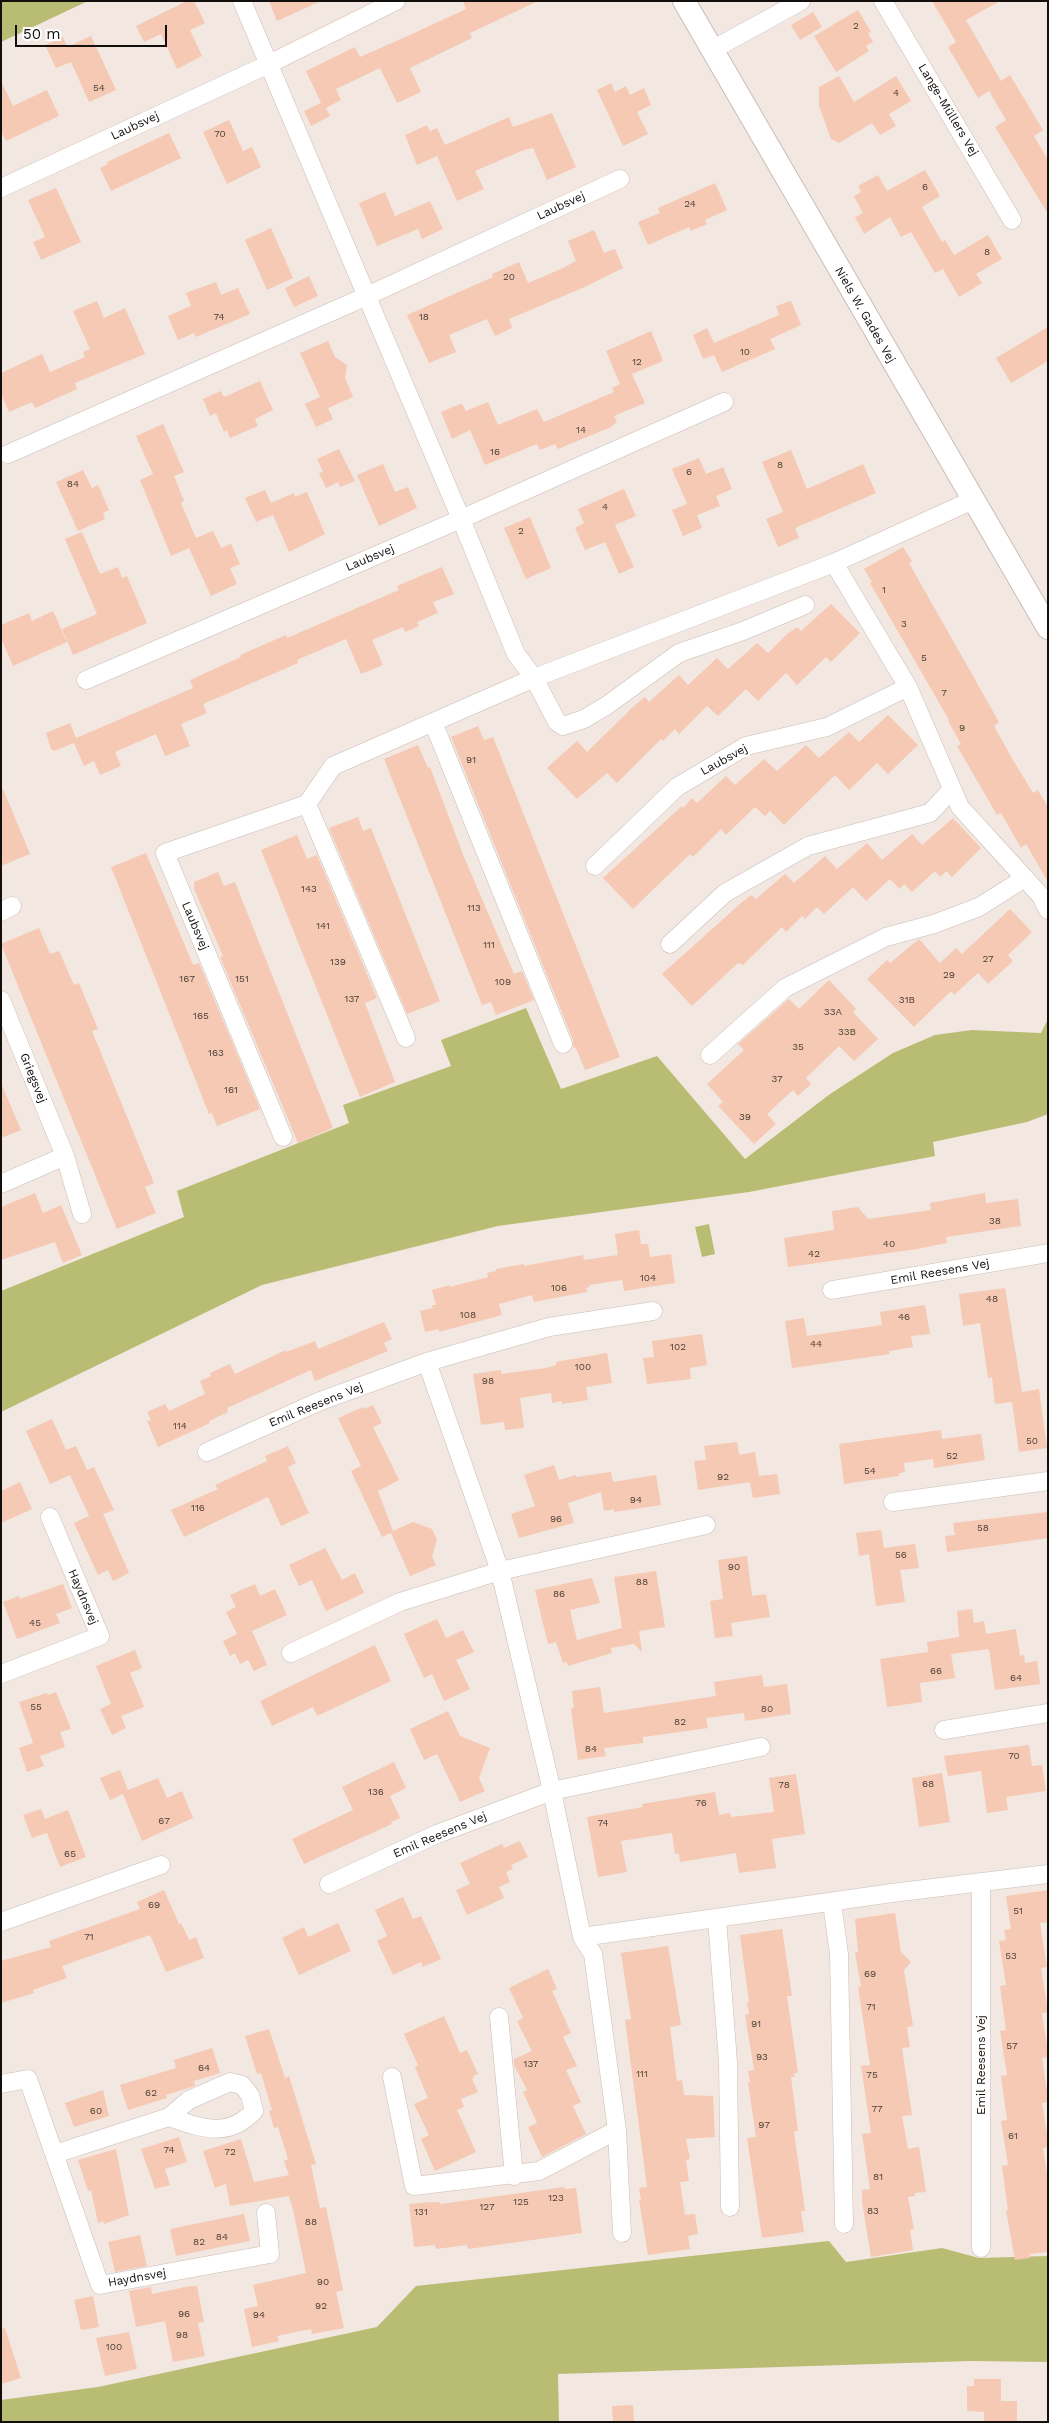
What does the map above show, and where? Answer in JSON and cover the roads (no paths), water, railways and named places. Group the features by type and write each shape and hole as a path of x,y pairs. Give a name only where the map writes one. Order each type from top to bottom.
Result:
{"street":[{"path":"242,1 461,519 516,654 534,678 557,722 564,726 584,719 606,706 679,653 743,631 806,605"},
{"name":"Laubsvej","path":"1,188 269,64 396,1"},
{"name":"Niels W. Gades Vej","path":"684,1 1048,628"},
{"path":"712,50 801,1"},
{"name":"Lange-Müllers Vej","path":"883,1 1012,220"},
{"name":"Laubsvej","path":"8,454 367,296 620,179"},
{"name":"Laubsvej","path":"86,680 461,519 724,402"},
{"path":"406,1038 307,804 333,766 534,678 834,563 972,500"},
{"path":"834,563 908,687 960,807 1041,896 1048,910"},
{"name":"Laubsvej","path":"595,866 677,787 746,746 827,727 908,687"},
{"path":"433,722 563,1044"},
{"path":"670,944 725,892 808,846 930,814 952,789"},
{"name":"Laubsvej","path":"283,1137 165,853 307,804"},
{"path":"710,1056 786,988 886,937 934,924 979,907 1025,878"},
{"name":"Griegsvej","path":"1,1000 66,1156 82,1214"},
{"path":"1,1184 66,1156"},
{"name":"Emil Reesens Vej","path":"832,1290 1048,1253"},
{"name":"Emil Reesens Vej","path":"207,1452 318,1402 427,1362 550,1327 653,1311"},
{"path":"427,1362 500,1571 552,1791 582,1937 594,1954 618,2130 622,2233"},
{"path":"893,1502 1048,1481"},
{"name":"Haydnsvej","path":"1,1674 100,1636 50,1517"},
{"path":"291,1653 400,1602 500,1571 706,1525"},
{"path":"944,1730 1048,1713"},
{"name":"Emil Reesens Vej","path":"329,1884 437,1834 552,1791 761,1747"},
{"path":"1,1922 161,1865"},
{"path":"582,1937 1048,1874"},
{"name":"Emil Reesens Vej","path":"981,1882 981,2248"},
{"path":"832,1903 839,1954 844,2224"},
{"path":"717,1919 728,2062 730,2207"},
{"path":"498,2017 514,2176"},
{"path":"392,2077 414,2186 514,2176 539,2171 618,2130"},
{"name":"Haydnsvej","path":"1,2084 28,2079 100,2285 270,2254 266,2213"},
{"path":"55,2154 169,2117"}]}
